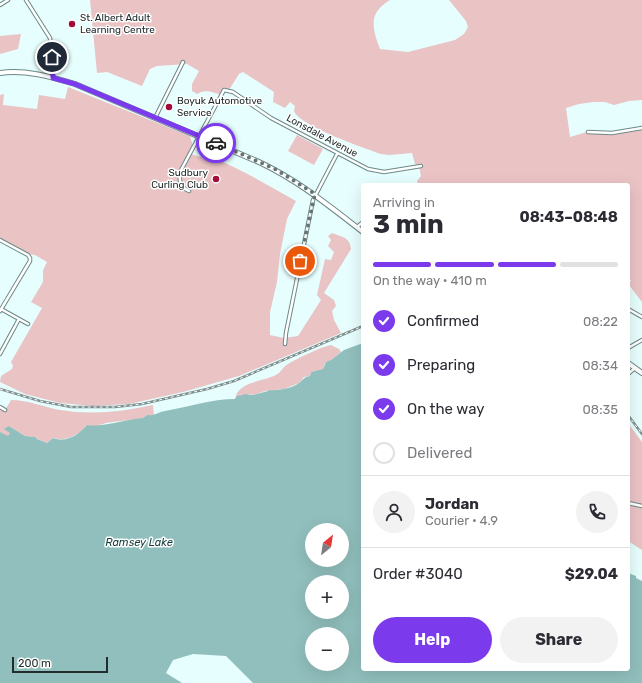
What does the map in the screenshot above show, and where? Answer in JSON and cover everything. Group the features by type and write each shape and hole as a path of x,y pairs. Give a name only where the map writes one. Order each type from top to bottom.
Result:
{"main road":[{"path":"0,73 16,71 75,84 275,169 315,194 361,231"},
{"path":"630,364 642,373"}],"street":[{"path":"0,5 8,0"},
{"path":"26,0 50,38 53,78"},
{"path":"155,118 183,62"},
{"name":"Lonsdale Avenue","path":"199,136 224,90 233,92 271,118 368,169 376,171 392,171 421,166"},
{"path":"588,132 612,133 642,128"},
{"path":"189,191 181,186 179,177 180,172 199,136"},
{"path":"285,344 312,204 315,194 337,154"},
{"path":"357,228 361,224"},
{"path":"0,240 28,255 30,258 0,310 28,324"},
{"path":"630,310 642,317"},
{"path":"0,354 20,320"},
{"path":"630,347 642,340"},
{"path":"630,372 635,368"},
{"path":"0,407 5,410"},
{"path":"630,503 642,506"}],"shaded area":[{"path":"90,0 390,0 378,10 375,16 374,28 377,41 380,49 408,52 455,40 464,34 468,27 466,21 449,0 642,0 642,100 629,101 614,105 605,102 594,102 566,108 570,137 587,132 602,134 642,128 642,302 630,286 630,183 418,183 417,181 421,176 419,166 415,164 412,153 389,155 381,154 320,130 299,117 294,111 295,106 290,102 285,108 273,102 274,92 243,72 239,74 229,90 224,90 221,95 206,91 197,94 192,91 192,84 199,71 187,64 157,66 150,69 142,86 107,72 97,73"},
{"path":"21,34 18,49 0,54 0,36"},
{"path":"68,87 190,136 193,146 190,153 197,156 216,159 257,179 296,201 287,219 280,254 277,282 270,312 270,335 284,338 298,336 321,300 317,295 325,259 331,260 334,252 328,246 331,240 328,236 332,233 347,240 351,249 324,293 334,300 336,306 332,311 334,320 341,333 239,376 183,392 129,404 93,406 60,403 25,394 0,382 1,376 12,369 13,366 11,362 42,308 31,302 43,282 43,270 47,262 0,239 0,95 4,94 3,105 37,109 39,95 65,99"},
{"path":"297,135 323,149 314,165 288,151"},
{"path":"331,345 339,349 341,352 325,363 323,369 311,372 310,376 304,377 299,383 284,389 265,391 253,395 250,394 235,399 241,388 274,376 285,366 302,356"},
{"path":"11,400 30,402 72,412 118,411 153,405 154,416 147,415 143,418 106,423 92,427 87,425 72,437 63,439 53,438 47,443 33,437 25,436 9,426 10,433 8,437 0,432 0,407 5,410"},
{"path":"630,426 642,442 642,550 630,542"}],"water":[{"name":"Ramsey Lake","path":"361,344 361,671 630,671 630,574 642,581 642,683 253,683 226,656 193,654 173,660 166,673 182,683 0,683 0,432 8,436 10,433 4,429 9,426 25,436 35,437 47,443 53,438 68,439 76,435 87,425 92,426 143,418 147,415 218,400 235,399 237,396 244,394 253,395 269,390 285,389 296,385 310,376 311,372 323,369 326,362 344,350"}],"railway":[{"path":"0,389 40,401 71,407 115,407 142,404 207,389 234,381 361,327"},
{"path":"630,418 642,434"}],"way so far":[{"path":"216,143 275,169 315,194 300,261"}],"place":[{"name":"St. Albert Adult Learning Centre","path":"72,24"},
{"name":"Boyuk Automotive Service","path":"169,107"},
{"name":"Sudbury Curling Club","path":"216,179"}],"route":[{"path":"52,57 53,78 75,84 216,143"}]}
